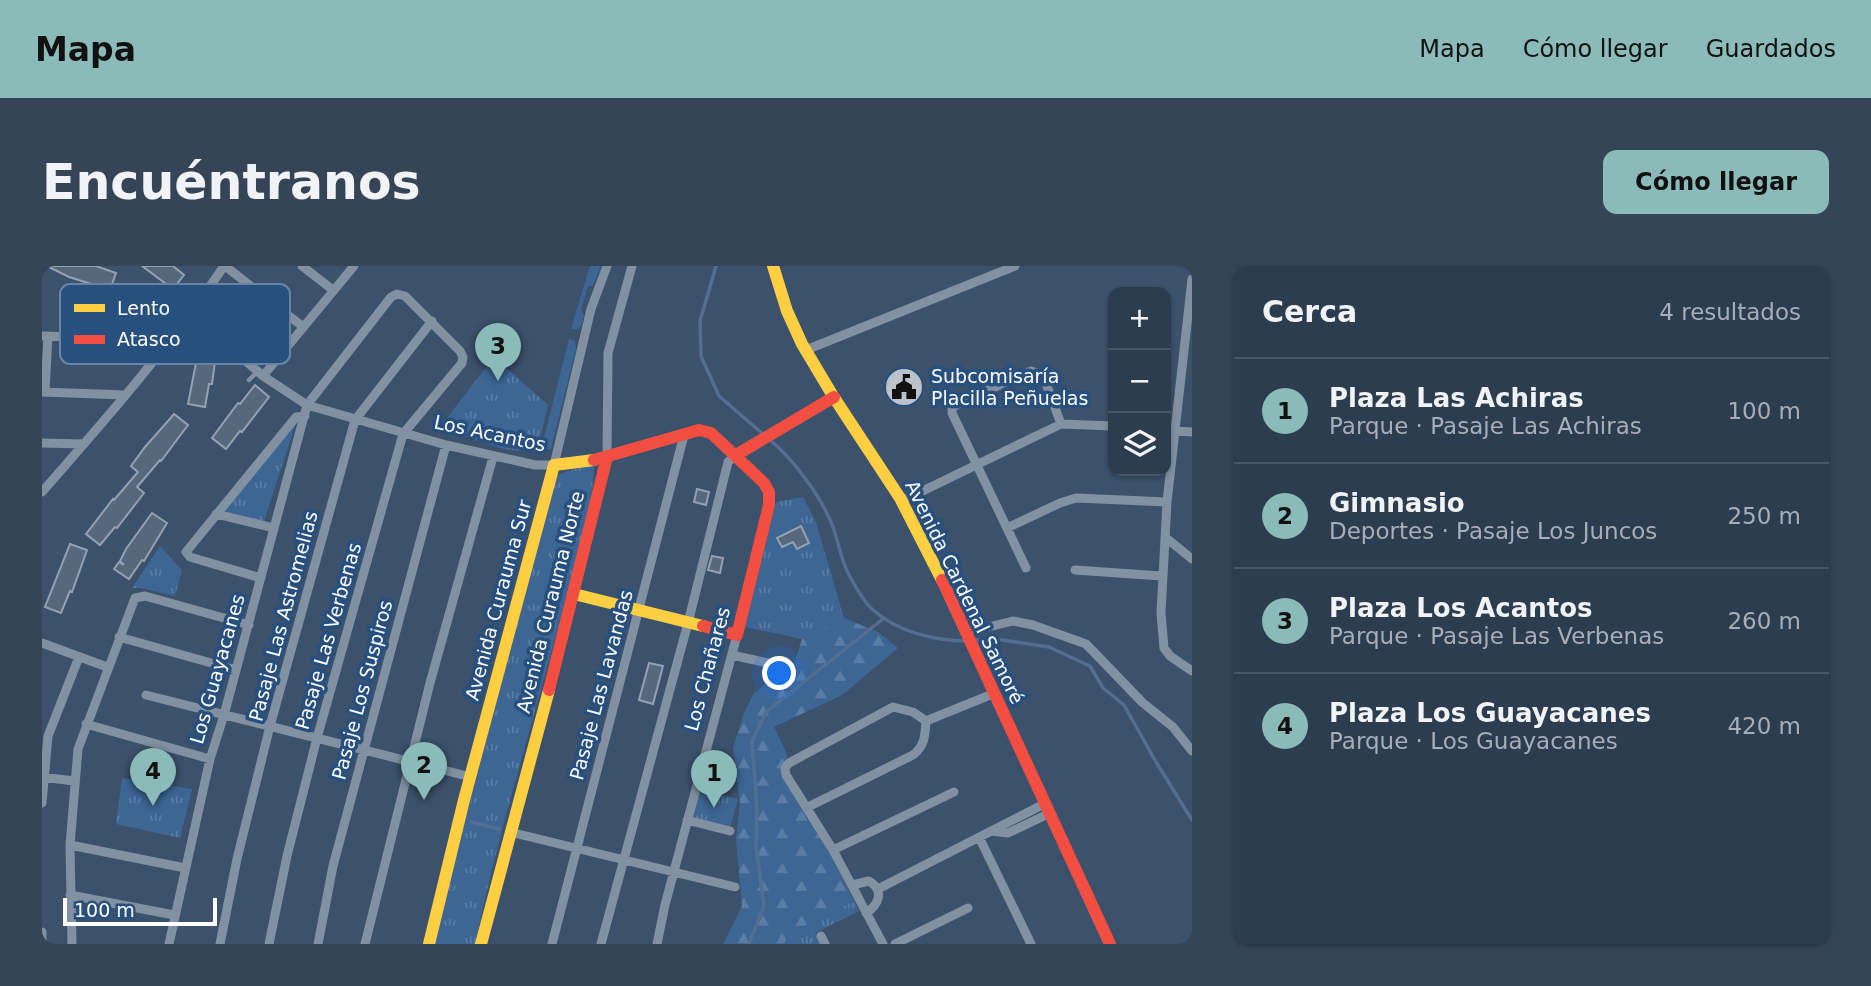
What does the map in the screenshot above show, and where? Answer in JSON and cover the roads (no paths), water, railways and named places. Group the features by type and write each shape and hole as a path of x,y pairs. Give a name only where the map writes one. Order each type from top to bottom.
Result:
{"street":[{"path":"213,284 225,266 248,284"},
{"path":"302,266 333,290"},
{"path":"290,340 354,266"},
{"name":"Avenida Curauma Sur","path":"429,944 554,465 591,309 607,266"},
{"name":"Avenida Curauma Norte","path":"481,944 607,457 608,353 632,266"},
{"name":"Avenida Cardenal Samoré","path":"773,266 788,316 806,350 902,501 968,632 1046,809 1110,944"},
{"path":"806,350 1014,266"},
{"path":"1171,423 1192,279"},
{"path":"307,405 391,297 397,294 405,296 432,321"},
{"path":"290,317 302,326"},
{"name":"Pasaje Las Verbenas","path":"270,944 286,856 404,433 462,363 463,357 432,321"},
{"name":"Pasaje Las Astromelias","path":"220,944 237,859 270,726 355,420 432,321"},
{"path":"45,336 44,392 125,395"},
{"path":"42,492 150,364"},
{"name":"Los Acantos","path":"249,364 307,405 446,445 535,465 579,463 699,430 711,433 736,455"},
{"path":"260,374 269,364"},
{"path":"1026,568 951,412 958,403 1031,371 1037,371 1043,375 1061,424"},
{"path":"601,944 688,623 728,462 834,397"},
{"name":"Los Guayacanes","path":"169,944 210,759 307,405"},
{"path":"261,578 190,557 186,552 296,417 305,416"},
{"path":"902,501 1061,424 1108,426"},
{"path":"1171,430 1192,432"},
{"name":"Pasaje Las Lavandas","path":"552,944 684,435"},
{"path":"42,443 84,444"},
{"name":"Pasaje Los Suspiros","path":"318,944 333,866 446,445"},
{"name":"Los Chañares","path":"657,944 769,505 769,492 764,483 736,455"},
{"path":"365,944 410,761 493,457"},
{"path":"1168,476 1161,576 1164,648 1170,656 1192,671"},
{"path":"1007,528 1076,498 1167,502"},
{"path":"216,514 274,528"},
{"path":"1165,537 1192,559"},
{"path":"1075,570 1161,576"},
{"path":"573,594 737,635"},
{"path":"72,944 70,845 78,749 135,598 145,596 248,625"},
{"path":"968,632 1013,621 1033,625 1086,644 1143,704 1173,727 1192,751"},
{"path":"119,638 236,670"},
{"path":"42,643 107,667"},
{"path":"732,654 781,666"},
{"path":"42,803 48,736 79,657"},
{"path":"926,721 995,693"},
{"path":"146,695 471,777"},
{"path":"883,944 833,850 786,775 785,768 789,763 893,707 913,712 926,721"},
{"path":"808,807 920,750 925,740 926,721"},
{"path":"86,724 210,759"},
{"path":"43,777 74,781"},
{"path":"833,850 954,792"},
{"path":"878,889 989,831 1008,833 1046,809"},
{"path":"687,820 730,831"},
{"path":"510,832 734,887"},
{"path":"979,837 1031,944"},
{"path":"70,845 185,868"},
{"path":"852,885 869,881 878,889"},
{"path":"866,913 877,902 878,889"},
{"path":"70,895 174,915"},
{"path":"895,944 968,908"},
{"path":"42,932 43,944"}],"lane":[{"path":"249,380 260,374"}],"waterway":[{"path":"716,266 700,321 701,356 719,396 764,435"},
{"path":"770,440 796,467 820,500 833,528 848,573 869,606 893,624 917,634 968,641"},
{"path":"749,944 764,906 756,846 757,808 752,741 766,712 884,618"},
{"path":"975,640 1002,640 1049,647 1090,666 1103,688 1124,705 1192,820"},
{"path":"471,822 499,829"}],"place":[{"name":"Plaza Los Acantos","path":"498,381"},
{"name":"Subcomisaría Placilla Peñuelas","path":"904,387"},
{"name":"Gimnasio","path":"424,800"},
{"name":"Plaza Los Guayacanes","path":"153,806"},
{"name":"Plaza Las Achiras","path":"714,808"}]}
